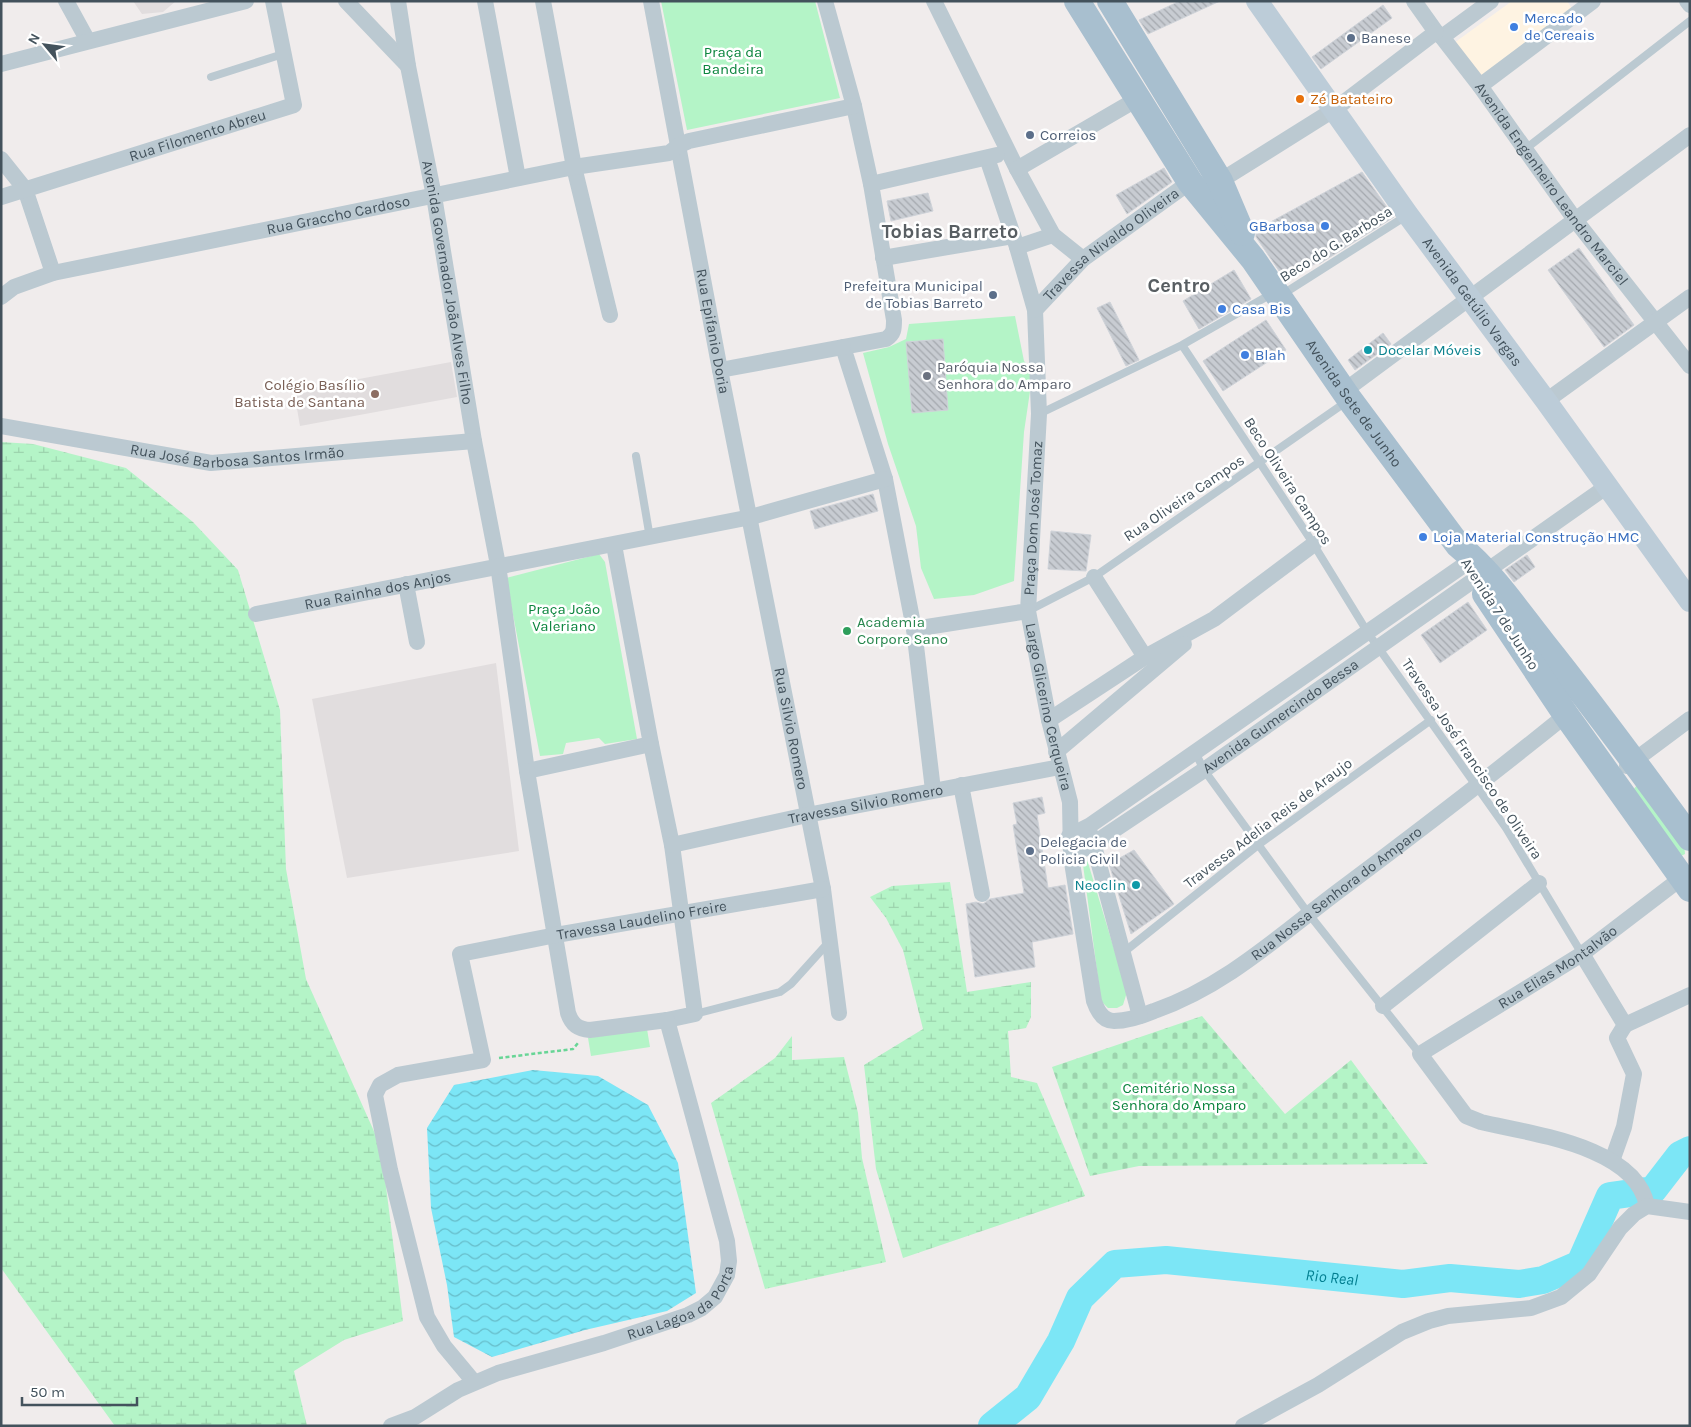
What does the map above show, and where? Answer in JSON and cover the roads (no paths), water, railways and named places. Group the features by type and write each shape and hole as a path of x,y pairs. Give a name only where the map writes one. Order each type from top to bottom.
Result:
{"main road":[{"name":"Avenida Sete de Junho","path":"1077,1 1190,182 1253,259 1347,396 1471,564"},
{"name":"Avenida Sete de Junho","path":"1110,1 1220,181 1253,259"},
{"name":"Avenida 7 de Junho","path":"1471,564 1566,715 1687,880"},
{"name":"Avenida 7 de Junho","path":"1471,564 1600,714 1690,838"}],"street":[{"path":"66,1 88,41"},
{"path":"1,64 246,1"},
{"name":"Rua Filomento Abreu","path":"1,197 294,105 274,1"},
{"path":"346,1 408,66"},
{"name":"Avenida Governador João Alves Filho","path":"398,1 408,66 434,196 474,441 498,565"},
{"path":"485,1 518,178"},
{"path":"543,1 574,167 610,315"},
{"path":"651,1 678,146 690,141 854,106"},
{"path":"720,370 886,339 891,336 894,330 871,184 854,106 825,1"},
{"path":"934,1 1017,169 1053,235 1084,259"},
{"name":"Avenida Getúlio Vargas","path":"1257,1 1408,215 1546,401 1606,487 1690,601"},
{"name":"Avenida Engenheiro Leandro Marciel","path":"1414,1 1480,86 1576,221 1690,366"},
{"path":"1220,181 1335,109 1439,34 1491,1"},
{"path":"1687,1 1690,5"},
{"path":"1480,86 1590,2"},
{"path":"1017,169 1139,98"},
{"path":"1347,396 1464,304 1472,301 1690,135"},
{"name":"Rua Graccho Cardoso","path":"1,298 14,287 53,273 574,167 669,153 678,146"},
{"name":"Rua Epifanio Doria","path":"678,146 720,370 751,517"},
{"path":"871,184 987,158 1008,151"},
{"name":"Praça Dom José Tomaz","path":"914,629 1028,611 1040,414 1035,310 1015,241 987,158"},
{"path":"1,159 25,190 53,273"},
{"name":"Travessa Nivaldo Oliveira","path":"1035,310 1084,259 1190,182"},
{"path":"884,258 1053,235"},
{"path":"1546,401 1690,297"},
{"path":"843,347 885,479 914,629 933,790"},
{"name":"Rua José Barbosa Santos Irmão","path":"1,426 211,463 474,441"},
{"path":"614,545 672,845 696,1014 667,1020 590,1030 574,1024 568,1014 527,771 498,565 614,545 751,517 885,479"},
{"path":"1471,564 1606,487"},
{"name":"Rua Silvio Romero","path":"751,517 807,815 823,889 839,1013"},
{"path":"1058,759 1214,618 1314,544"},
{"name":"Avenida Gumercindo Bessa","path":"1069,836 1089,826 1194,752 1471,564"},
{"name":"Avenida Gumercindo Bessa","path":"1071,856 1093,844 1204,770 1379,648 1471,564"},
{"name":"Rua Rainha dos Anjos","path":"256,614 498,565"},
{"path":"1094,577 1145,657"},
{"path":"406,584 417,642"},
{"name":"Largo Glicerino Cerqueira","path":"1028,611 1048,720 1070,802 1069,836 1071,856 1094,1001"},
{"path":"1048,720 1145,657 1214,618"},
{"name":"Rua Nossa Senhora do Amparo","path":"1094,1001 1100,1013 1107,1020 1114,1021 1140,1016 1181,1002 1209,987 1250,959 1308,913 1478,787 1566,715"},
{"path":"1612,779 1690,719"},
{"path":"527,771 651,744"},
{"name":"Travessa Silvio Romero","path":"672,845 807,815 961,785 1058,759"},
{"path":"961,785 982,894"},
{"name":"Largo Glicerino Cerqueira","path":"1070,802 1089,826 1140,1016"},
{"name":"Rua Elias Montalvão","path":"1420,1054 1582,954 1687,880"},
{"path":"1383,1006 1539,883"},
{"name":"Travessa Laudelino Freire","path":"474,1382 444,1346 427,1317 390,1170 375,1096 380,1085 398,1076 483,1060 460,954 556,934 823,889"},
{"path":"1582,954 1625,1025"},
{"path":"1612,1161 1624,1127 1634,1074 1617,1038 1625,1025 1690,995"},
{"name":"Rua Lagoa da Porta","path":"391,1426 425,1412 474,1382 688,1315 708,1303 722,1287 729,1261 727,1241 667,1020"},
{"path":"1420,1054 1468,1117 1583,1147 1612,1161 1638,1182 1644,1192 1647,1206"},
{"path":"1243,1426 1318,1385 1396,1335 1429,1321 1448,1316 1531,1308 1561,1297 1589,1274 1620,1228 1634,1214 1647,1206 1690,1212"}],"lane":[{"path":"1524,150 1690,22"},
{"path":"210,77 283,54"},
{"name":"Beco do G. Barbosa","path":"1040,414 1182,345 1276,294 1408,215"},
{"name":"Beco Oliveira Campos","path":"1182,345 1314,544 1368,633"},
{"name":"Rua Oliveira Campos","path":"1028,611 1094,577 1260,463 1347,396"},
{"path":"636,456 650,538"},
{"name":"Travessa José Francisco de Oliveira","path":"1368,633 1478,787 1582,954"},
{"name":"Travessa Adelia Reis de Araujo","path":"1124,952 1258,845 1431,720"},
{"path":"1194,752 1204,770 1308,913 1420,1054"},
{"path":"696,1014 780,992 791,984 830,942"}],"water":[{"path":"533,1070 598,1076 648,1105 678,1163 696,1293 667,1311 585,1330 492,1357 454,1337 447,1285 431,1208 427,1128 454,1085"}],"waterway":[{"name":"Rio Real","path":"992,1426 1028,1397 1061,1341 1080,1298 1115,1264 1166,1260 1403,1284 1450,1278 1519,1284 1543,1280 1580,1264 1610,1196 1653,1190 1680,1155 1690,1150"}],"place":[{"name":"Mercado de Cereais","path":"1514,27"},
{"name":"Banese","path":"1351,38"},
{"name":"Zé Batateiro","path":"1300,99"},
{"name":"Correios","path":"1030,135"},
{"name":"GBarbosa","path":"1325,226"},
{"name":"Prefeitura Municipal de Tobias Barreto","path":"993,295"},
{"name":"Casa Bis","path":"1222,309"},
{"name":"Docelar Móveis","path":"1368,350"},
{"name":"Blah","path":"1245,355"},
{"name":"Paróquia Nossa Senhora do Amparo","path":"927,376"},
{"name":"Colégio Basílio Batista de Santana","path":"375,394"},
{"name":"Loja Material Construção HMC","path":"1423,537"},
{"name":"Academia Corpore Sano","path":"847,631"},
{"name":"Delegacia de Policia Civil","path":"1030,851"},
{"name":"Neoclin","path":"1136,885"}],"district":[{"name":"Tobias Barreto","path":"950,231"},
{"name":"Centro","path":"1179,285"}],"park label":[{"name":"Praça da Bandeira","path":"733,60"},
{"name":"Praça João Valeriano","path":"564,618"},
{"name":"Cemitério Nossa Senhora do Amparo","path":"1179,1096"}]}
